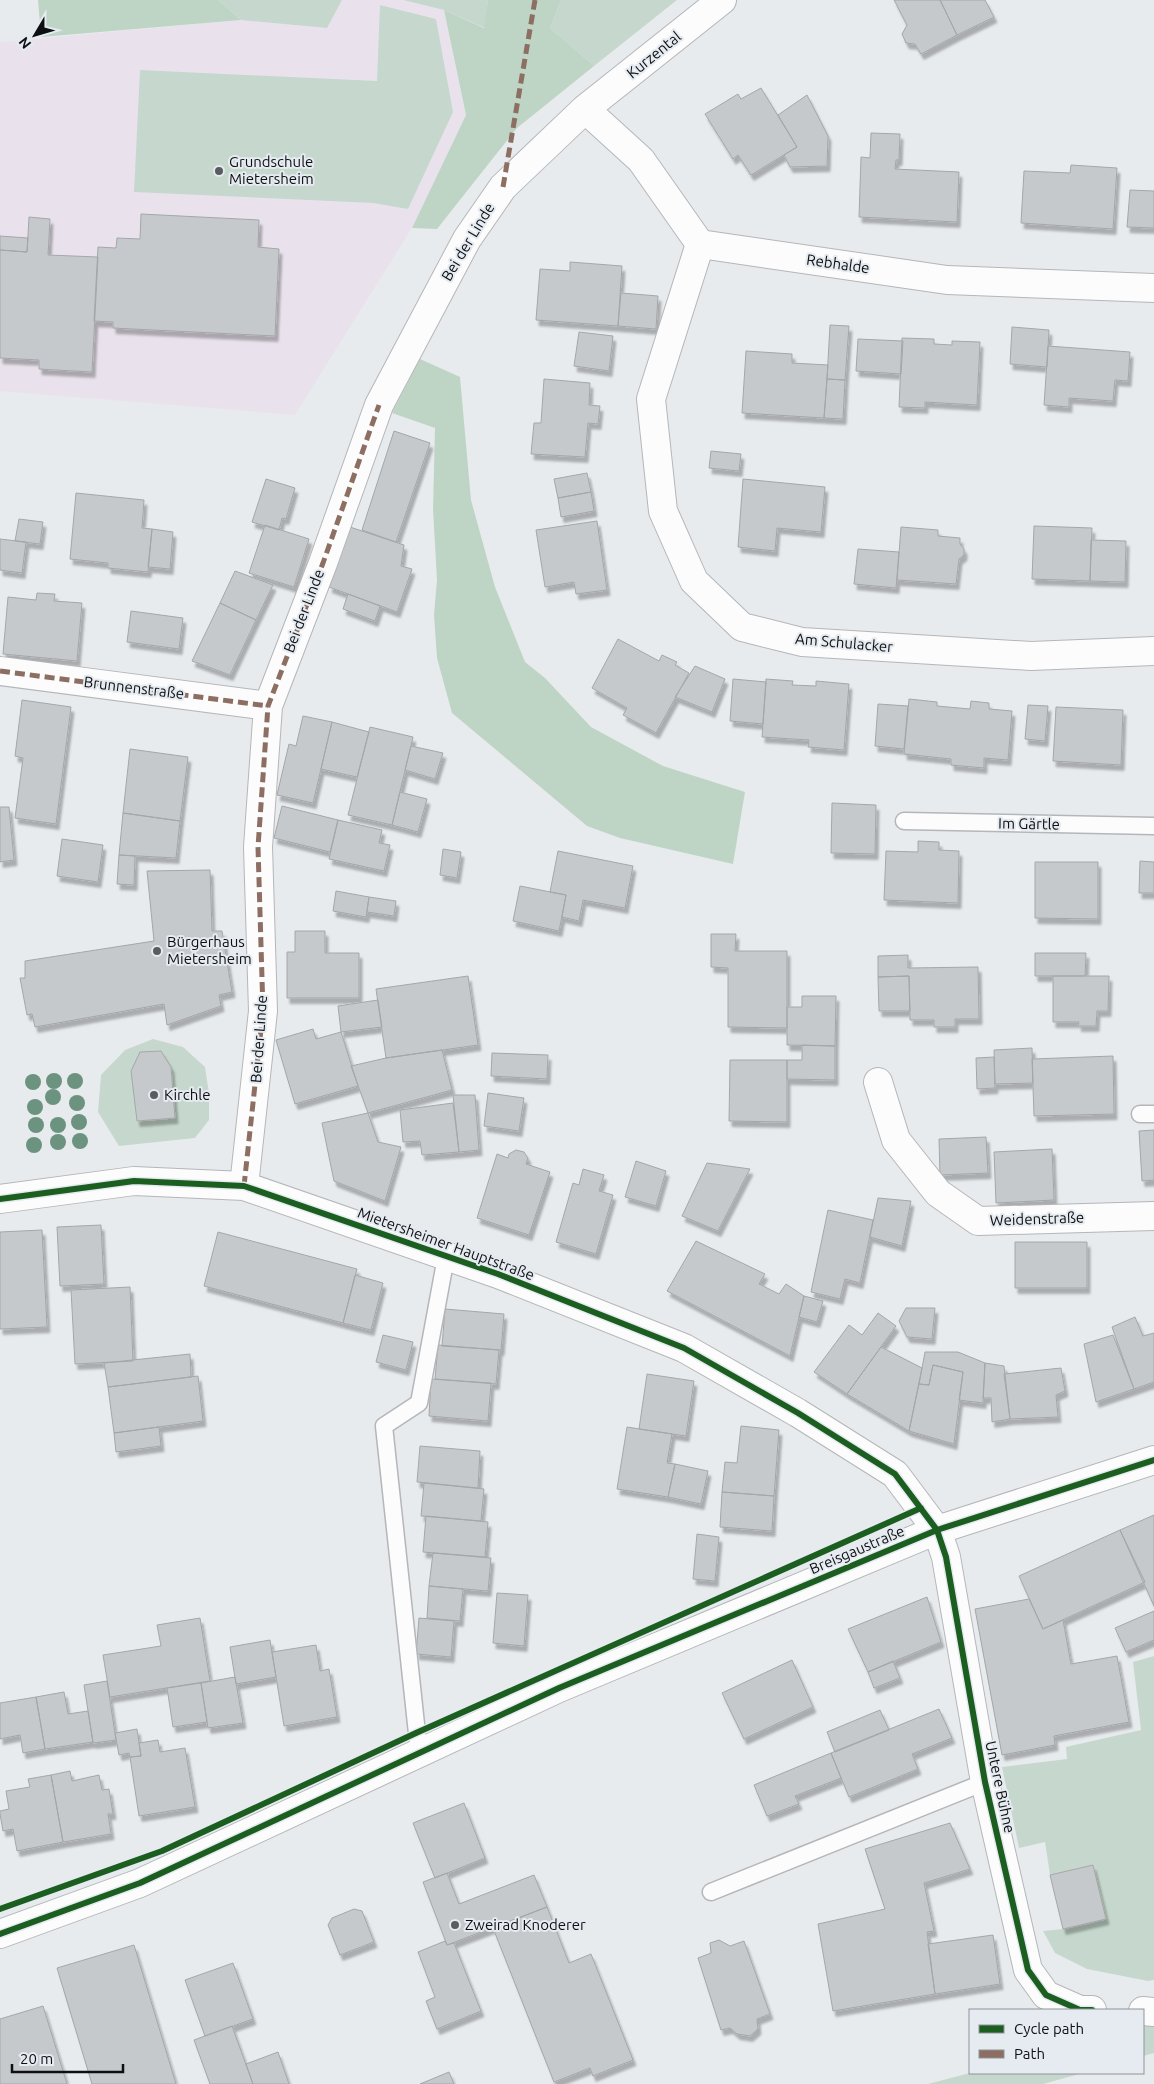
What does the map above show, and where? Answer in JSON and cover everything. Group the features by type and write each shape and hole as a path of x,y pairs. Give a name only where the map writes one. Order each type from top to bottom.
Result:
{"street":[{"name":"Kurzental","path":"586,109 722,0"},
{"path":"586,109 641,160 700,244"},
{"name":"Bei der Linde","path":"244,1186 263,1012 258,847 268,706 323,563 379,405 467,239 503,187 586,109"},
{"name":"Rebhalde","path":"700,244 947,280 1154,288"},
{"name":"Am Schulacker","path":"700,244 651,399 663,511 694,581 742,627 802,642 1012,655 1154,651"},
{"name":"Brunnenstraße","path":"0,671 268,706"},
{"name":"Weidenstraße","path":"878,1082 896,1140 938,1193 978,1221 1154,1216"},
{"name":"Mietersheimer Hauptstraße","path":"0,1199 134,1181 244,1186 498,1274 684,1348 798,1413 896,1474 937,1530"},
{"name":"Breisgaustraße","path":"0,1934 140,1882 559,1688 937,1530 1154,1460"},
{"name":"Untere Bühne","path":"937,1530 946,1557 985,1782 1028,1970 1046,1995 1078,2009"}],"lane":[{"name":"Im Gärtle","path":"904,821 1154,826"},
{"path":"419,1752 384,1426 419,1403 446,1257"},
{"name":"Untere Bühne","path":"711,1892 985,1782"}],"shaded area":[{"name":"Grundschule Mietersheim","path":"342,0 403,0 444,10 466,115 412,228 295,415 0,391 0,42 241,20 326,28"}],"green space":[{"path":"38,0 218,0 241,20 41,37"},
{"path":"218,0 342,0 327,28 241,20"},
{"path":"403,0 488,0 485,28 444,10"},
{"path":"488,0 561,0 550,28 594,66 517,128 437,229 412,228 466,115 444,10 484,28"},
{"path":"561,0 677,0 594,66 550,28"},
{"path":"380,5 436,19 453,112 408,209 373,203 134,192 140,70 377,81"},
{"path":"420,359 460,377 471,500 495,587 525,662 545,678 591,727 663,766 745,792 733,864 620,838 587,826 452,713 437,658 434,615 437,580 433,509 435,428 392,413"},
{"path":"153,1039 183,1047 205,1067 209,1093 209,1120 195,1138 119,1146 98,1112 101,1075 125,1050"},
{"path":"1154,1656 1154,1980 1148,1981 1087,1969 1055,1953 1043,1931 1063,1929 1105,1919 1093,1865 1050,1875 1045,1842 1019,1848 1002,1767 1067,1759 1066,1747 1141,1730 1133,1662"},
{"path":"1154,2022 1154,2053 1144,2056 1144,2025"},
{"path":"969,2073 1079,2074 1043,2084 928,2084"}],"building":[{"path":"894,0 940,0 957,35 921,54 915,44 906,43 902,34 907,25"},
{"path":"940,0 985,0 994,17 957,35"},
{"path":"761,88 797,147 751,175 738,155 733,159 705,114 738,94 741,99"},
{"path":"807,95 828,136 827,166 790,167 784,155 797,147 778,115"},
{"path":"871,133 900,134 899,160 896,160 895,169 959,172 957,222 859,217 861,157 870,158"},
{"path":"1071,165 1117,168 1113,229 1021,223 1024,171 1070,173"},
{"path":"1130,190 1154,191 1154,228 1127,227"},
{"path":"141,214 259,220 258,247 279,249 275,336 113,328 113,322 94,321 98,247 116,248 117,238 140,239"},
{"path":"29,217 50,219 48,255 98,257 92,372 39,369 39,360 0,358 0,250 27,252"},
{"path":"0,236 28,238 27,252 0,250"},
{"path":"570,262 622,266 618,326 536,320 540,269 570,271"},
{"path":"621,293 658,296 656,329 618,326"},
{"path":"830,325 849,326 845,380 827,379"},
{"path":"1012,327 1049,330 1047,367 1010,364"},
{"path":"579,332 613,336 609,371 574,366"},
{"path":"902,338 934,339 934,344 952,345 952,341 980,342 977,405 925,402 925,408 899,407"},
{"path":"858,339 903,341 901,374 856,371"},
{"path":"1048,346 1130,352 1128,381 1115,380 1113,401 1069,398 1069,407 1044,405"},
{"path":"746,351 792,354 792,363 828,365 824,418 742,413"},
{"path":"544,379 590,383 589,405 600,406 598,424 588,423 585,457 531,454 534,423 541,423"},
{"path":"827,379 845,380 843,419 824,418"},
{"path":"394,431 430,443 396,542 362,530"},
{"path":"711,451 741,454 739,471 709,468"},
{"path":"587,473 591,492 558,498 554,479"},
{"path":"266,479 295,488 286,519 282,518 279,530 252,522"},
{"path":"743,479 825,487 821,532 777,528 775,551 738,547"},
{"path":"591,492 594,511 561,517 558,498"},
{"path":"76,493 144,500 142,528 152,529 148,572 108,568 108,563 70,559"},
{"path":"19,519 43,522 40,544 15,541"},
{"path":"597,521 607,590 576,594 574,582 545,587 536,530"},
{"path":"265,525 309,539 294,587 249,573"},
{"path":"1034,526 1092,528 1090,581 1032,579"},
{"path":"350,527 404,545 401,566 412,569 397,612 329,587"},
{"path":"901,527 938,530 938,536 960,538 964,555 959,559 956,584 897,580"},
{"path":"152,529 173,532 170,569 148,567"},
{"path":"0,539 26,542 22,573 0,570"},
{"path":"1091,540 1126,541 1125,582 1090,581"},
{"path":"858,549 899,552 896,588 854,584"},
{"path":"235,571 273,585 256,620 220,603"},
{"path":"37,593 55,594 54,601 82,603 77,661 3,654 8,597 36,600"},
{"path":"348,594 380,606 375,621 343,609"},
{"path":"220,603 256,620 230,675 192,661"},
{"path":"131,611 183,618 179,649 127,642"},
{"path":"618,639 659,661 662,655 677,662 675,665 689,673 656,733 623,715 627,708 592,688"},
{"path":"695,666 725,679 712,712 675,697"},
{"path":"733,679 766,682 763,724 730,721"},
{"path":"766,679 793,681 792,685 816,686 816,681 849,684 844,750 808,747 809,740 762,737"},
{"path":"909,699 937,702 937,706 970,709 971,701 989,703 989,709 1012,711 1008,760 984,758 984,768 951,765 951,759 904,754"},
{"path":"22,700 71,707 56,824 15,818 23,758 15,756"},
{"path":"878,704 908,706 904,749 875,746"},
{"path":"1028,705 1048,706 1045,741 1025,739"},
{"path":"1056,707 1123,710 1121,765 1053,761"},
{"path":"303,716 332,722 313,803 277,795 289,744 296,746"},
{"path":"332,722 369,732 357,777 321,769"},
{"path":"370,727 413,737 392,825 348,815"},
{"path":"411,746 443,753 435,779 405,770"},
{"path":"130,749 188,757 180,821 123,813"},
{"path":"400,792 427,799 418,832 392,825"},
{"path":"832,803 876,805 875,854 831,853"},
{"path":"282,806 338,820 330,852 274,838"},
{"path":"0,807 9,807 14,860 0,862"},
{"path":"123,813 180,821 176,858 119,855"},
{"path":"338,820 382,830 379,843 390,845 384,871 329,859"},
{"path":"62,839 103,845 98,882 57,876"},
{"path":"918,841 939,842 939,850 959,851 958,903 884,900 886,851 918,852"},
{"path":"443,849 461,852 457,878 440,875"},
{"path":"558,851 633,866 625,908 583,900 579,921 562,917 566,895 550,892"},
{"path":"119,855 135,856 134,885 117,884"},
{"path":"1140,861 1154,862 1154,893 1139,893"},
{"path":"1035,862 1098,862 1098,919 1035,918"},
{"name":"Bürgerhaus Mietersheim","path":"210,870 212,931 222,931 232,992 219,995 221,1006 167,1025 164,1004 35,1027 32,1014 27,1015 20,978 25,978 25,961 154,941 147,871"},
{"path":"520,886 566,895 559,931 513,921"},
{"path":"336,891 369,897 366,917 333,911"},
{"path":"369,897 396,901 394,916 367,912"},
{"path":"295,931 325,931 325,953 359,953 359,998 287,998 287,952 295,952"},
{"path":"711,934 736,934 735,951 787,951 787,1028 728,1027 728,968 711,967"},
{"path":"1035,953 1086,953 1085,976 1035,976"},
{"path":"908,955 908,968 978,967 979,1019 955,1019 955,1027 934,1027 934,1020 910,1020 909,976 878,977 878,956"},
{"path":"468,976 478,1045 386,1058 376,989"},
{"path":"909,976 910,1011 879,1011 878,977"},
{"path":"1053,976 1109,976 1108,1011 1097,1011 1096,1026 1078,1026 1079,1022 1053,1022"},
{"path":"802,996 836,996 835,1046 787,1045 787,1007 802,1007"},
{"path":"378,1000 382,1027 341,1032 338,1006"},
{"path":"313,1029 316,1039 341,1032 358,1086 295,1104 276,1040"},
{"path":"802,1045 835,1046 835,1080 787,1079 787,1060 802,1060"},
{"path":"1032,1048 1033,1083 995,1084 994,1050"},
{"path":"442,1050 452,1090 368,1113 351,1066 386,1058"},
{"name":"Kirchle","path":"161,1051 171,1067 175,1118 137,1121 131,1071 140,1052"},
{"path":"492,1053 548,1055 547,1079 491,1076"},
{"path":"1113,1056 1114,1114 1034,1116 1032,1059"},
{"path":"994,1057 995,1088 977,1089 976,1058"},
{"path":"730,1060 787,1060 787,1122 729,1121"},
{"path":"488,1093 524,1098 519,1131 484,1126"},
{"path":"453,1095 475,1095 479,1150 459,1152"},
{"path":"453,1103 459,1152 422,1155 420,1141 403,1142 400,1110"},
{"path":"368,1113 378,1142 401,1147 385,1201 334,1181 322,1123"},
{"path":"1154,1130 1154,1180 1142,1181 1139,1131"},
{"path":"986,1137 988,1173 940,1175 939,1139"},
{"path":"1052,1149 1054,1200 996,1203 994,1152"},
{"path":"516,1150 524,1152 528,1158 526,1164 550,1172 529,1235 477,1218 497,1154 508,1158 509,1154"},
{"path":"636,1161 666,1171 656,1206 625,1197"},
{"path":"707,1163 750,1169 718,1231 682,1216"},
{"path":"583,1169 604,1175 599,1191 613,1195 596,1254 556,1242 573,1183 579,1185"},
{"path":"878,1198 911,1201 902,1246 870,1237"},
{"path":"828,1210 873,1220 860,1283 845,1279 840,1299 811,1292"},
{"path":"101,1225 104,1284 60,1286 57,1227"},
{"path":"42,1230 47,1327 0,1329 0,1232"},
{"path":"218,1232 357,1269 343,1323 204,1286"},
{"path":"696,1241 765,1274 759,1284 779,1294 786,1284 804,1296 790,1356 667,1291"},
{"path":"1015,1242 1087,1242 1087,1288 1015,1288"},
{"path":"355,1275 383,1283 371,1330 343,1323"},
{"path":"130,1287 133,1361 75,1364 71,1290"},
{"path":"804,1296 823,1301 817,1322 799,1317"},
{"path":"906,1308 935,1308 932,1339 907,1337 899,1321"},
{"path":"445,1309 504,1314 501,1350 442,1346"},
{"path":"878,1313 896,1326 847,1394 814,1372 849,1325 862,1335"},
{"path":"1135,1317 1143,1336 1154,1333 1154,1382 1134,1389 1112,1327"},
{"path":"383,1335 413,1342 406,1370 376,1362"},
{"path":"1113,1335 1134,1389 1096,1402 1084,1344"},
{"path":"438,1345 499,1350 496,1384 435,1379"},
{"path":"881,1347 922,1368 909,1431 847,1394"},
{"path":"925,1352 958,1352 985,1363 983,1403 959,1400 963,1372 933,1365 929,1385 919,1384"},
{"path":"190,1354 191,1377 108,1387 104,1363"},
{"path":"985,1363 1004,1366 1010,1419 992,1422 991,1398 983,1398"},
{"path":"933,1365 963,1372 954,1444 909,1431 919,1384 929,1385"},
{"path":"1061,1368 1065,1391 1056,1395 1058,1417 1010,1419 1004,1374"},
{"path":"647,1374 694,1381 686,1436 639,1429"},
{"path":"198,1376 203,1421 114,1433 108,1387"},
{"path":"431,1379 491,1383 488,1421 429,1416"},
{"path":"741,1426 779,1430 774,1496 722,1492 725,1462 737,1463"},
{"path":"159,1427 161,1446 116,1452 114,1433"},
{"path":"627,1427 672,1434 667,1463 675,1464 668,1497 617,1489"},
{"path":"420,1446 480,1451 478,1488 417,1482"},
{"path":"675,1464 708,1471 701,1504 668,1497"},
{"path":"424,1483 484,1489 481,1521 421,1516"},
{"path":"722,1492 774,1496 772,1531 720,1527"},
{"path":"1154,1515 1154,1606 1120,1530"},
{"path":"426,1516 488,1522 485,1557 423,1552"},
{"path":"1120,1530 1145,1582 1043,1629 1019,1576"},
{"path":"697,1534 719,1537 715,1581 693,1579"},
{"path":"433,1553 491,1558 488,1591 429,1586"},
{"path":"429,1586 463,1589 460,1621 427,1618"},
{"path":"497,1593 528,1595 524,1646 493,1643"},
{"path":"927,1597 941,1642 868,1672 848,1629"},
{"path":"1029,1599 1043,1629 1063,1620 1071,1664 1117,1656 1129,1722 1054,1736 1055,1745 1002,1755 975,1609"},
{"path":"1154,1611 1154,1640 1126,1652 1115,1628"},
{"path":"200,1618 210,1681 110,1697 103,1655 161,1646 157,1625"},
{"path":"419,1618 454,1621 451,1657 416,1654"},
{"path":"270,1640 276,1677 236,1684 230,1647"},
{"path":"316,1645 320,1671 329,1669 337,1717 284,1726 272,1652"},
{"path":"792,1660 813,1707 744,1739 722,1693"},
{"path":"893,1661 900,1678 874,1688 868,1672"},
{"path":"235,1677 243,1723 208,1728 201,1683"},
{"path":"107,1681 116,1740 93,1743 84,1685"},
{"path":"201,1683 207,1722 173,1727 167,1688"},
{"path":"64,1692 68,1714 88,1711 93,1742 45,1749 36,1697"},
{"path":"36,1697 45,1749 23,1753 20,1735 0,1739 0,1703"},
{"path":"939,1709 952,1738 912,1754 918,1769 849,1797 831,1753"},
{"path":"880,1710 889,1730 835,1752 827,1732"},
{"path":"137,1729 141,1756 130,1757 129,1753 119,1755 115,1733"},
{"path":"158,1740 160,1752 185,1748 195,1807 139,1816 130,1757 141,1756 139,1743"},
{"path":"831,1753 841,1778 795,1796 799,1804 767,1816 754,1785"},
{"path":"70,1771 72,1781 99,1775 102,1790 109,1789 113,1814 108,1814 111,1834 63,1842 51,1775"},
{"path":"51,1775 63,1842 17,1851 13,1829 3,1831 0,1811 9,1809 6,1791 30,1787 28,1779"},
{"path":"464,1803 485,1858 435,1878 413,1823"},
{"path":"950,1823 970,1869 924,1883 934,1931 927,1932 935,1994 833,2011 818,1924 885,1909 865,1849"},
{"path":"1093,1865 1106,1919 1063,1929 1050,1875"},
{"path":"447,1873 459,1904 534,1875 547,1907 447,1945 423,1882"},
{"path":"547,1907 569,1963 591,1954 633,2060 593,2076 590,2068 554,2082 493,1928"},
{"path":"354,1909 362,1911 374,1942 340,1955 328,1925 332,1918"},
{"path":"993,1935 1000,1984 935,1994 928,1944"},
{"path":"719,1940 730,1946 744,1941 770,2014 757,2019 758,2029 750,2036 737,2034 730,2028 721,2030 698,1958 711,1953 710,1943"},
{"path":"445,1941 447,1945 454,1943 481,2011 437,2029 426,2001 435,1997 418,1952"},
{"path":"134,1945 176,2084 92,2084 57,1968"},
{"path":"233,1963 253,2019 205,2036 185,1980"},
{"path":"43,2006 67,2084 0,2084 0,2019"},
{"path":"232,2026 253,2084 210,2084 194,2040"},
{"path":"278,2052 289,2084 253,2084 246,2064"},
{"path":"449,2072 454,2084 420,2084"}],"marked path":[{"path":"503,187 535,0"},
{"path":"244,1186 263,1011 258,847 268,706 323,563 379,405"},
{"path":"0,671 268,706"}],"cycle path":[{"path":"0,1199 134,1181 244,1186 498,1274 684,1348 798,1413 895,1474 937,1530 946,1557 985,1782 1028,1970 1046,1995 1078,2009"},
{"path":"0,1934 140,1883 559,1688 937,1530 1154,1460"},
{"path":"0,1909 162,1851 416,1733 921,1508"}],"place":[{"name":"Grundschule Mietersheim","path":"219,171"},
{"name":"Bürgerhaus Mietersheim","path":"157,951"},
{"name":"Kirchle","path":"154,1095"},
{"name":"Zweirad Knoderer","path":"455,1925"}]}
